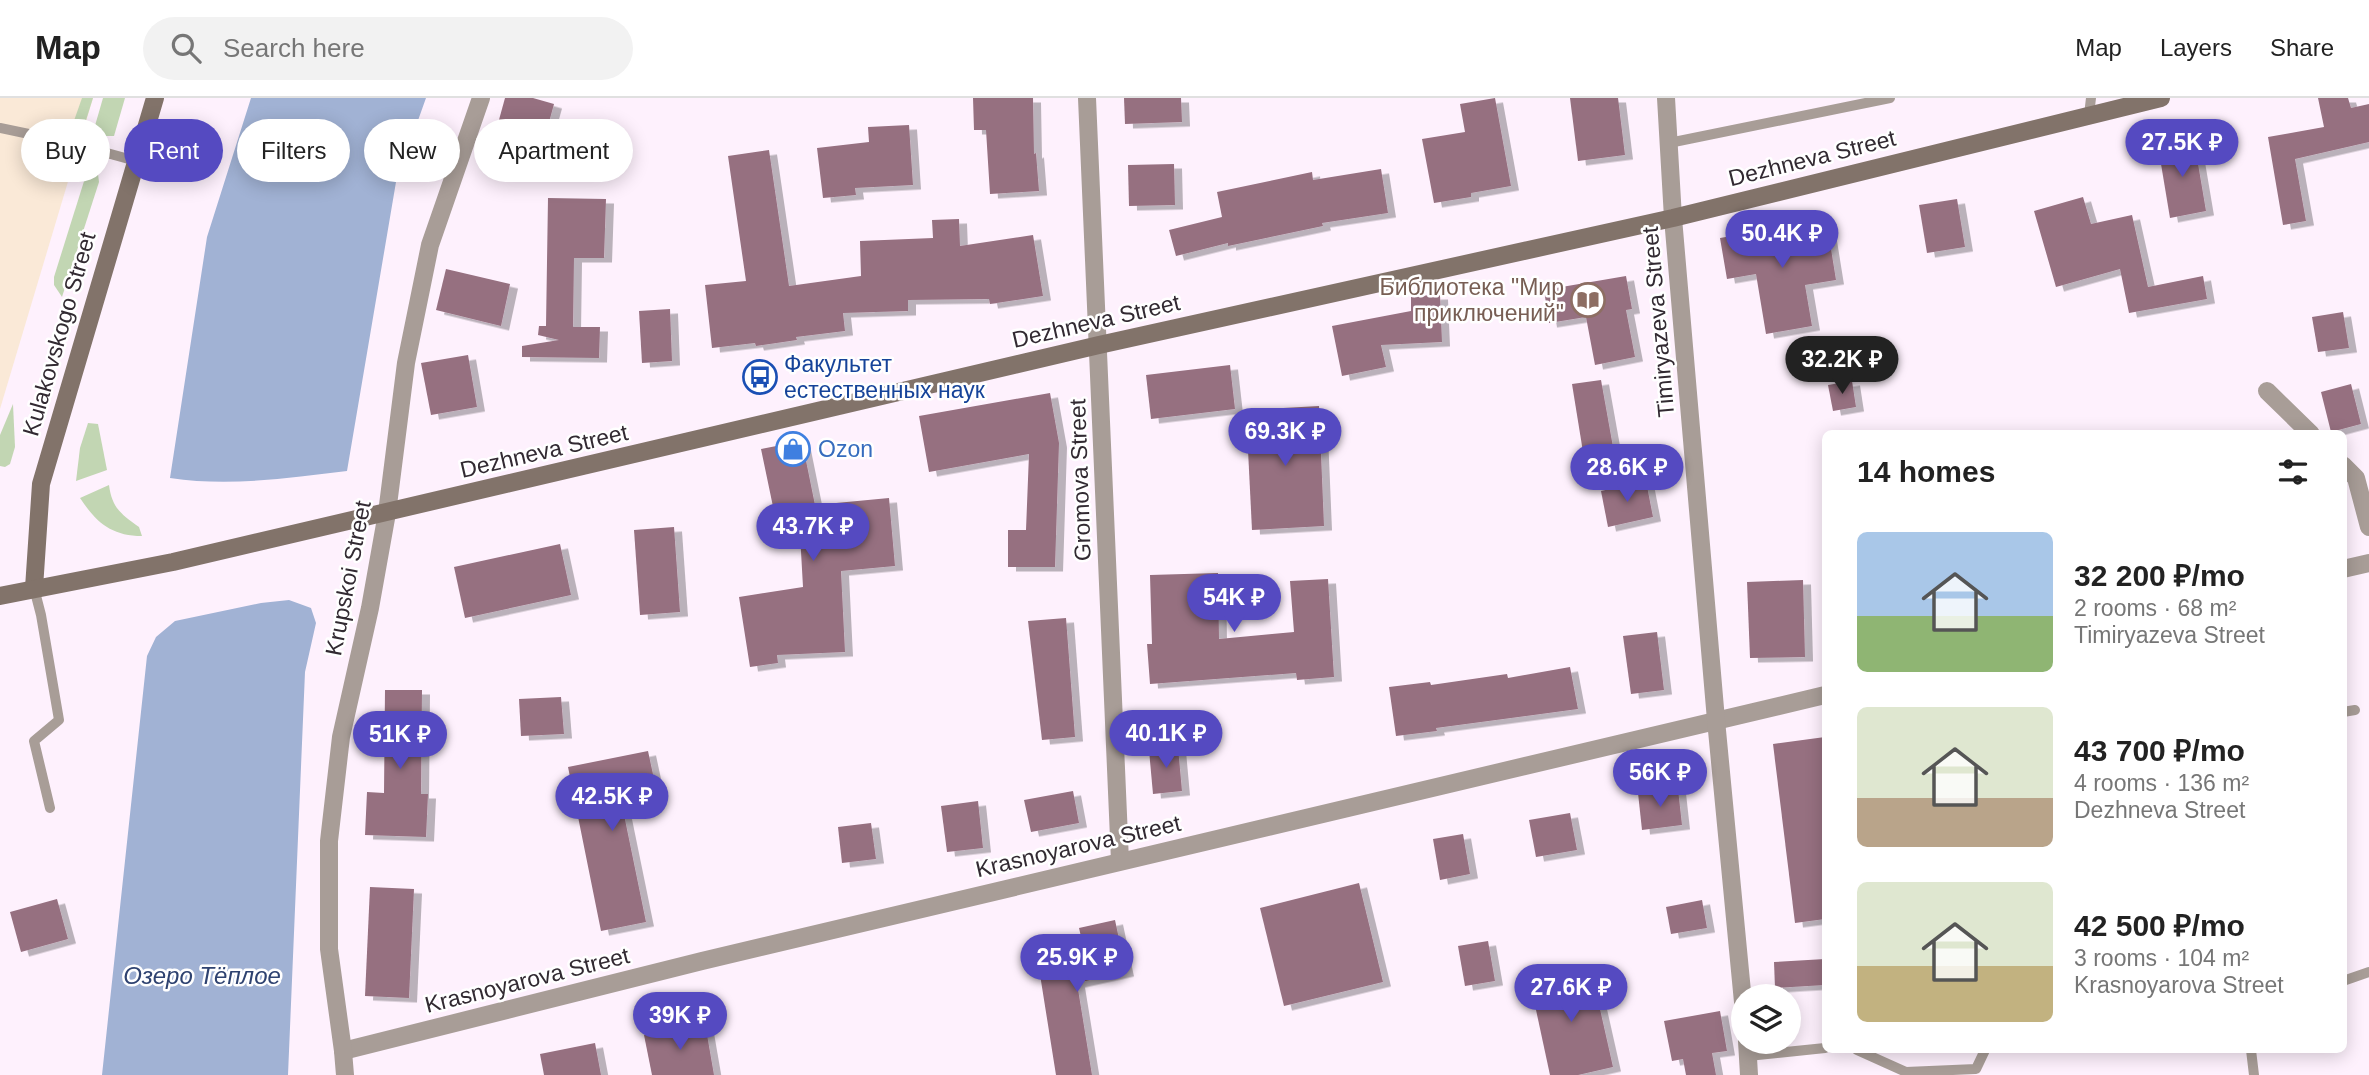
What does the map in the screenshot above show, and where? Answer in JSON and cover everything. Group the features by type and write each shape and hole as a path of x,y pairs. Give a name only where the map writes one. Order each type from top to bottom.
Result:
{"main road":[{"name":"Kulakovskogo Street","path":"149,119 155,98"},
{"name":"Dezhneva Street","path":"0,596 173,562 1099,345 1673,218 2090,107 2161,98"},
{"name":"Kulakovskogo Street","path":"34,588 41,484 130,182"}],"street":[{"name":"Krupskoi Street","path":"345,1075 329,949 330,841 341,737 370,608 387,513 406,363 430,245 481,98"},
{"name":"Gromova Street","path":"1087,98 1120,861"},
{"name":"Timiryazeva Street","path":"1666,98 1673,218 1741,984"},
{"path":"2267,391 2307,430"},
{"path":"2347,469 2356,478 2369,527"},
{"path":"2347,568 2369,563"},
{"name":"Krasnoyarova Street","path":"343,1051 1120,861 1822,696"},
{"path":"1748,1054 1749,1075"}],"lane":[{"path":"1669,143 1890,98"},
{"path":"0,128 124,158"},
{"path":"34,588 59,720 34,741 50,808"},
{"path":"2347,711 2355,710"},
{"path":"2347,980 2369,972"},
{"path":"1801,1048 1822,1048"},
{"path":"1864,1053 1906,1072 1976,1069 1984,1053"},
{"path":"2251,1053 2254,1075"}],"shaded area":[{"path":"0,98 93,98 87,119 21,119 21,182 68,182 0,409"}],"green space":[{"path":"82,98 93,98 86,119 75,119"},
{"path":"103,98 125,98 114,136 110,136 110,119 97,119"},
{"path":"84,182 99,182 62,297 54,285 54,277"},
{"path":"13,404 15,447 10,464 5,467 0,466 0,435"},
{"path":"88,423 98,424 107,470 76,481 80,448"},
{"path":"109,485 115,505 139,527 142,536 121,533 105,526 80,498"}],"water":[{"path":"251,98 426,98 418,119 364,119 364,182 396,182 347,471 237,482 170,478 207,237 237,142 237,182 350,182 350,119 244,119"},
{"name":"Озеро Тёплое","path":"289,600 311,608 316,623 305,672 288,1075 102,1075 147,656 156,637 175,621 261,603"}],"building":[{"path":"505,98 533,98 554,104 550,119 499,119"},
{"path":"973,98 1033,98 1034,154 1036,153 1039,191 990,194 986,130 974,130"},
{"path":"1124,98 1181,98 1182,122 1125,124"},
{"path":"1495,98 1511,186 1471,193 1471,197 1434,203 1422,139 1465,132 1460,104"},
{"path":"1570,98 1618,98 1625,155 1578,161"},
{"path":"2318,98 2348,98 2351,108 2369,104 2369,142 2295,159 2306,221 2283,225 2268,137 2324,127"},
{"path":"909,125 913,185 855,188 856,195 823,198 817,148 869,142 868,127"},
{"path":"2194,140 2206,211 2170,218 2158,146"},
{"path":"769,150 789,286 861,276 860,241 933,238 932,220 959,219 960,246 1033,235 1043,296 990,304 989,299 908,300 908,311 843,313 845,331 796,337 797,340 756,346 755,343 712,348 705,285 746,281 728,156"},
{"path":"1174,164 1175,205 1129,206 1128,165"},
{"path":"1381,169 1388,213 1322,223 1323,226 1228,246 1228,243 1176,256 1169,230 1222,217 1217,192 1312,172 1313,180"},
{"path":"2083,197 2091,224 2132,215 2148,287 2203,276 2207,299 2129,313 2120,269 2056,287 2034,211"},
{"path":"548,198 606,199 604,258 574,258 573,327 600,327 599,358 522,357 522,346 559,340 538,335 539,326 546,326"},
{"path":"1957,199 1965,247 1927,253 1919,205"},
{"path":"1827,224 1836,280 1805,285 1812,326 1766,334 1756,274 1727,279 1720,238 1779,228 1779,232"},
{"path":"446,269 510,284 501,326 436,310"},
{"path":"1626,276 1632,309 1626,310 1635,357 1595,365 1586,317 1549,323 1544,290"},
{"path":"1440,295 1442,342 1381,345 1386,367 1342,376 1332,326 1411,311 1411,296"},
{"path":"670,309 672,361 642,363 639,311"},
{"path":"2343,312 2349,348 2318,352 2312,317"},
{"path":"468,355 477,407 431,415 421,363"},
{"path":"1230,365 1235,409 1151,419 1146,375"},
{"path":"1601,380 1613,447 1583,452 1572,384"},
{"path":"1852,381 1856,407 1833,411 1828,385"},
{"path":"2351,384 2361,424 2330,430 2321,392"},
{"path":"1050,393 1059,443 1055,567 1008,567 1008,530 1026,530 1029,454 929,472 919,416"},
{"path":"1319,406 1324,526 1252,530 1246,410"},
{"path":"802,441 815,505 889,498 895,566 841,571 845,652 777,655 778,663 750,667 739,597 803,587 799,516 776,521 761,449"},
{"path":"1646,481 1653,517 1608,527 1601,491"},
{"path":"674,527 680,612 640,615 634,530"},
{"path":"560,544 571,595 465,618 454,567"},
{"path":"1218,573 1219,639 1294,632 1290,581 1328,579 1334,677 1297,680 1296,673 1150,684 1147,644 1152,644 1150,575"},
{"path":"1803,580 1805,657 1750,658 1747,582"},
{"path":"1066,618 1075,737 1042,740 1028,621"},
{"path":"1657,632 1664,690 1631,694 1623,636"},
{"path":"1570,667 1578,709 1396,736 1389,687 1430,682 1431,685 1507,674 1508,678"},
{"path":"385,690 422,690 421,794 428,794 426,837 365,835 367,792 384,793"},
{"path":"561,697 564,734 521,736 519,699"},
{"path":"1822,737 1822,919 1795,923 1773,744"},
{"path":"1178,747 1182,791 1153,794 1149,750"},
{"path":"648,751 657,793 621,800 646,922 601,931 568,767"},
{"path":"1678,789 1682,825 1642,830 1638,793"},
{"path":"1073,791 1079,823 1031,832 1024,800"},
{"path":"978,801 983,848 947,852 941,806"},
{"path":"1570,813 1577,850 1536,857 1529,820"},
{"path":"871,823 876,859 842,863 838,827"},
{"path":"1463,834 1470,874 1440,880 1433,839"},
{"path":"1359,883 1383,982 1284,1006 1260,908"},
{"path":"370,887 414,889 409,998 365,996"},
{"path":"57,899 68,939 21,952 10,912"},
{"path":"1702,900 1707,928 1671,934 1666,907"},
{"path":"1115,920 1126,972 1077,983 1092,1075 1056,1075 1038,962 1085,954 1079,928"},
{"path":"1488,941 1495,981 1465,986 1458,946"},
{"path":"1822,959 1822,985 1775,984 1774,962"},
{"path":"1591,969 1613,1067 1578,1075 1550,1075 1530,982"},
{"path":"1720,1011 1727,1051 1712,1053 1716,1075 1686,1075 1683,1059 1672,1061 1664,1021"},
{"path":"705,1023 714,1075 652,1075 644,1035"},
{"path":"595,1043 601,1075 544,1075 540,1054"}],"place":[{"name":"Библиотека \"Мир приключений\"","path":"1588,300"},
{"name":"Факультет естественных наук","path":"760,377"},
{"name":"Ozon","path":"793,449"}]}
